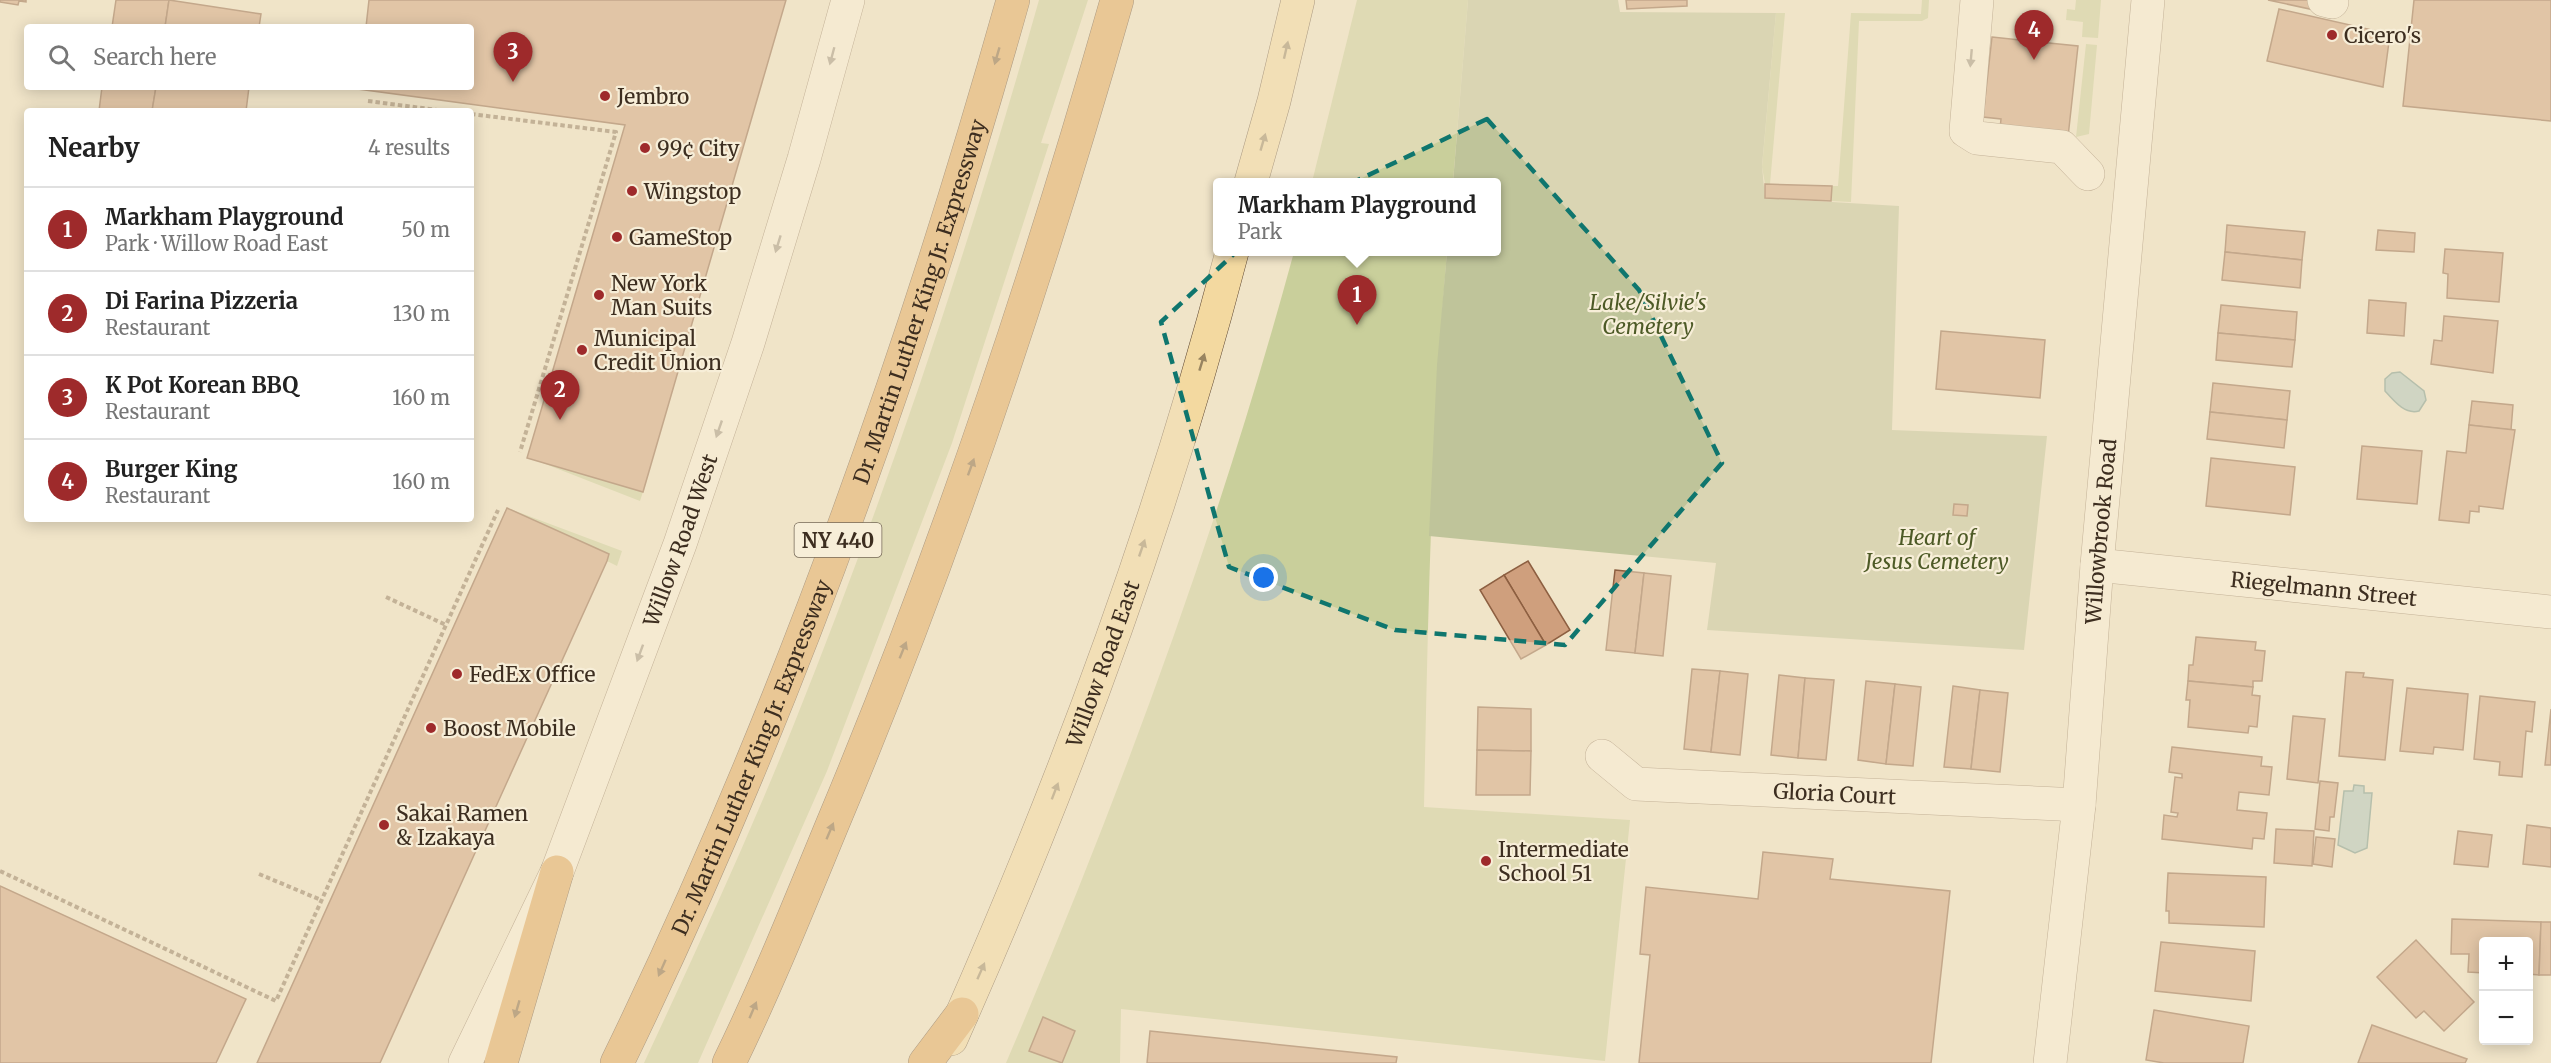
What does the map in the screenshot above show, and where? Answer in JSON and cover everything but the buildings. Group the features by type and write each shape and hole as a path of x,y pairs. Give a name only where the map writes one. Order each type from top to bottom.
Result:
{"highway":[{"name":"Dr. Martin Luther King Jr. Expressway","path":"617,1063 709,865 860,482 949,216 1013,0"},
{"path":"729,1063 852,777 952,521 1040,261 1117,0"},
{"path":"501,1063 557,872"},
{"path":"925,1063 962,1014"}],"main road":[{"path":"1252,178 1274,101 1298,0"},
{"name":"Willow Road East","path":"940,1063 1011,901 1099,673 1178,444 1231,256"}],"street":[{"name":"Willow Road West","path":"465,1063 557,872 680,544 748,343 804,159 848,0"},
{"path":"1977,0 1966,131 1977,138 2062,147 2088,174"},
{"name":"Willowbrook Road","path":"2050,1063 2079,805 2097,565 2148,0"},
{"name":"Riegelmann Street","path":"2097,565 2551,612"},
{"name":"Gloria Court","path":"1602,756 1636,784 2079,805"}],"path":[{"path":"368,101 418,108"},
{"path":"474,114 616,132 520,452"},
{"path":"0,871 276,1000 498,510"},
{"path":"386,597 446,625"},
{"path":"258,873 321,900"}],"highlighted area":[{"path":"1487,119 1639,290 1722,463 1565,645 1395,630 1229,567 1161,322 1267,223"}],"green space":[{"path":"1039,0 1088,0 1041,143 1049,144 952,443 827,771 698,1063 644,1063 758,810 863,545 956,274"},
{"path":"1357,0 1468,0 1453,178 1313,178"},
{"name":"Lake/Silvie's Cemetery","path":"1468,0 1618,0 1620,12 1776,13 1762,166 1765,198 1899,206 1892,430 2047,436 2024,650 1707,630 1716,563 1429,536 1437,365 1447,256 1501,256 1501,178 1453,178"},
{"path":"1922,0 1929,0 1928,18 1922,21 1859,21 1851,202 1831,201 1832,186 1838,186 1851,13 1921,14"},
{"path":"2076,0 2101,0 2098,38 2082,37 2083,22 2066,20 2067,9 2075,10"},
{"path":"1776,13 1785,13 1770,184 1765,184 1762,167"},
{"path":"2086,44 2097,45 2089,134 2076,137"},
{"name":"Intermediate School 51","path":"1293,256 1447,256 1434,460 1424,807 1630,820 1605,1061 1121,1009 1120,1063 1006,1063 1088,864 1164,662 1200,561 1265,356"},
{"path":"535,460 643,492 640,501"},
{"path":"507,508 622,551 617,566 607,561 609,554"}],"water":[{"path":"2400,372 2424,391 2426,400 2419,411 2404,409 2385,391 2385,379 2392,373"},
{"path":"2354,785 2364,786 2364,793 2372,793 2367,848 2355,853 2338,845 2344,791 2353,791"}],"place":[{"name":"Cicero's","path":"2332,35"},
{"name":"Burger King","path":"2034,60"},
{"name":"K Pot Korean BBQ","path":"513,82"},
{"name":"Jembro","path":"605,96"},
{"name":"99¢ City","path":"645,148"},
{"name":"Wingstop","path":"632,191"},
{"name":"GameStop","path":"617,237"},
{"name":"New York Man Suits","path":"599,295"},
{"name":"Markham Playground","path":"1357,325"},
{"name":"Municipal Credit Union","path":"582,350"},
{"name":"Di Farina Pizzeria","path":"560,420"},
{"name":"FedEx Office","path":"457,674"},
{"name":"Boost Mobile","path":"431,728"},
{"name":"Sakai Ramen & Izakaya","path":"384,825"},
{"name":"Intermediate School 51","path":"1486,861"}],"park label":[{"name":"Heart of Jesus Cemetery","path":"1937,549"}]}
